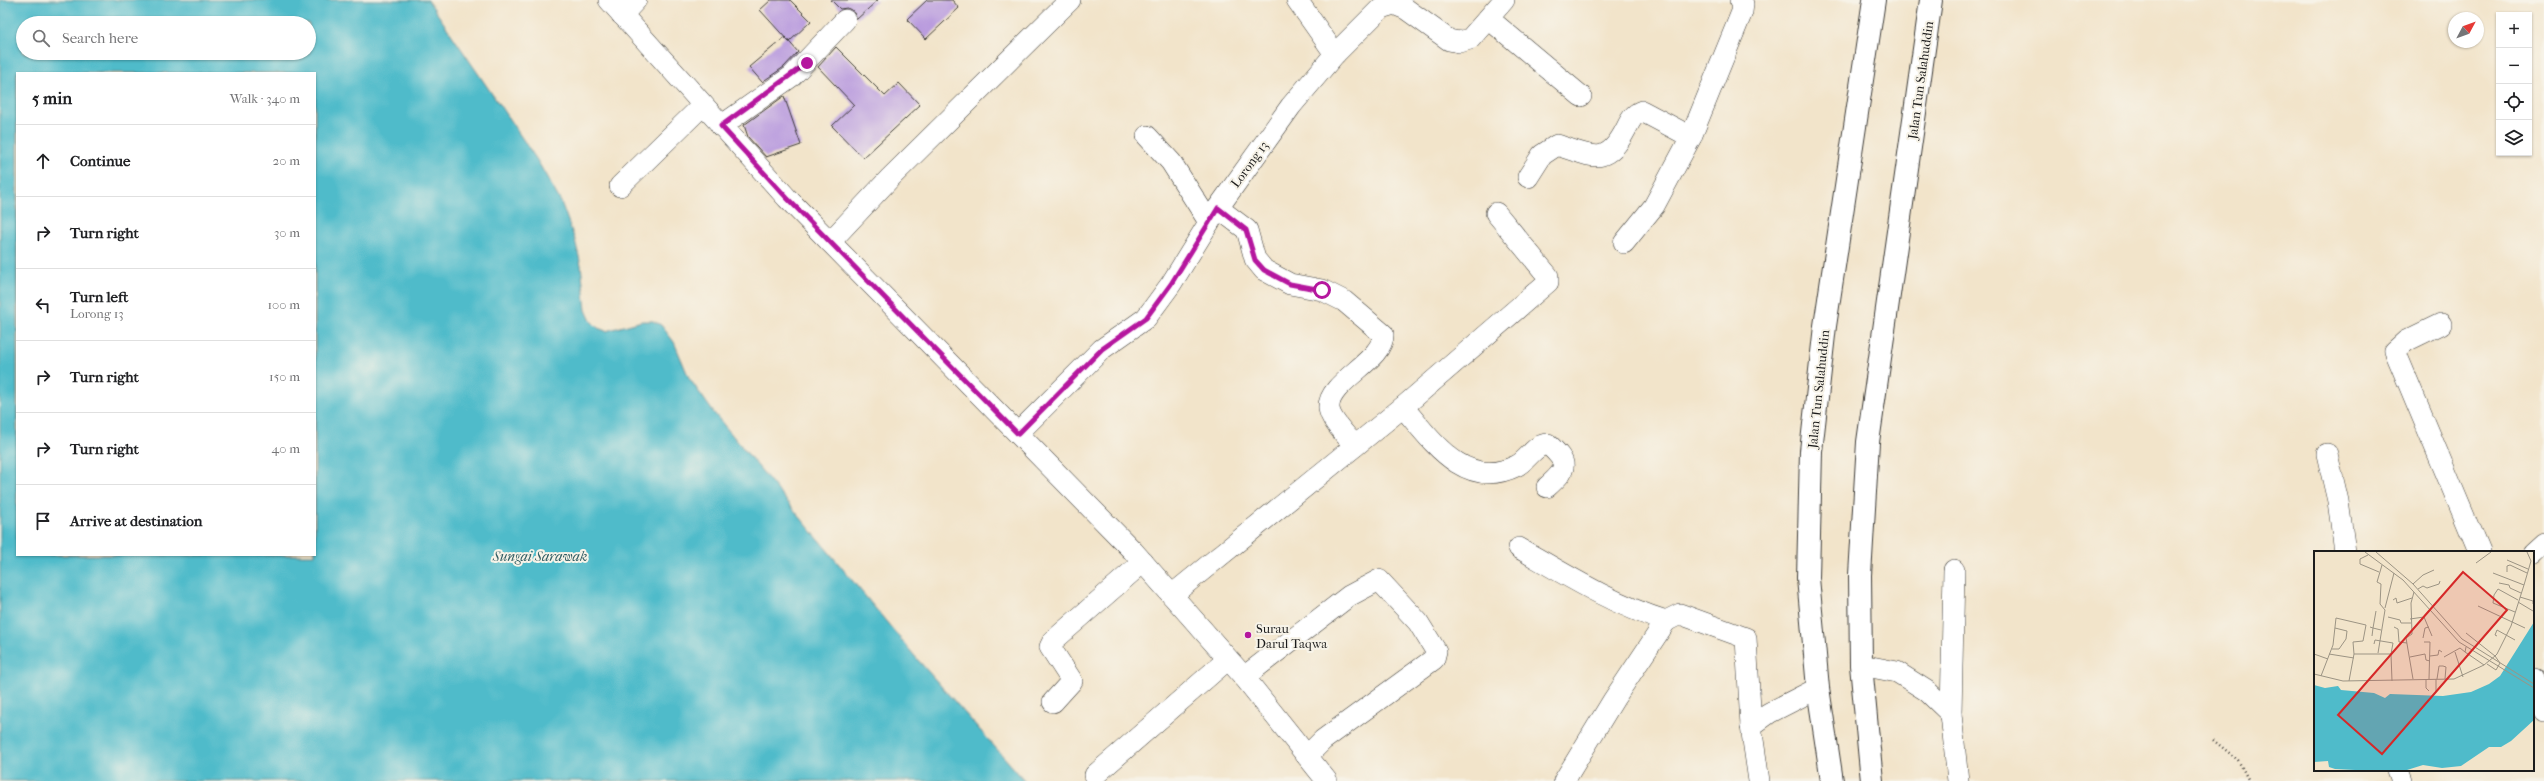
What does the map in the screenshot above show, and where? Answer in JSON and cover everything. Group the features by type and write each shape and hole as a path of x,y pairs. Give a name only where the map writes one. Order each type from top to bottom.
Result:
{"highway":[{"name":"Jalan Tun Salahuddin","path":"1832,781 1818,688 1808,578 1811,451 1825,326 1874,0"},
{"name":"Jalan Tun Salahuddin","path":"1872,781 1861,665 1860,575 1868,442 1931,0"}],"street":[{"path":"830,242 890,178 1070,0"},
{"path":"1297,0 1336,54"},
{"name":"Lorong 13","path":"1018,434 1102,349 1146,318 1171,284 1214,215 1291,106 1336,54 1381,8 1394,4 1406,8 1449,40 1459,42 1470,39 1504,0"},
{"path":"1624,243 1654,206 1691,137 1742,12 1743,4 1740,0"},
{"path":"622,5 703,106 721,126 830,242 1018,434 1172,595 1227,660 1244,677 1327,781"},
{"path":"1489,19 1581,96"},
{"path":"721,126 792,76 845,20"},
{"path":"620,186 703,106"},
{"path":"1528,177 1542,156 1557,145 1586,154 1605,156 1613,150 1631,120 1642,111 1691,137"},
{"path":"1147,136 1171,162 1214,215 1246,230 1255,260 1264,270 1290,284 1322,290 1344,301 1383,334 1384,340 1377,350 1331,397 1329,408 1333,418 1355,446"},
{"path":"1172,595 1403,407 1548,282 1548,276 1496,214"},
{"path":"2441,324 2406,341 2395,351 2479,551"},
{"path":"1403,407 1445,456 1483,474 1501,473 1518,465 1538,446 1548,444 1561,456 1564,463 1563,473 1547,487"},
{"path":"2327,454 2338,501 2345,551"},
{"path":"2534,552 2544,543"},
{"path":"1520,548 1582,583 1666,621"},
{"path":"1053,702 1072,681 1050,647 1053,641 1142,562"},
{"path":"1954,570 1951,714 1958,781"},
{"path":"1244,677 1349,596 1379,580 1418,622 1436,652 1434,659 1323,740 1307,756"},
{"path":"1564,781 1614,699 1666,621 1680,614 1746,638 1751,726 1759,781"},
{"path":"1095,775 1227,660"},
{"path":"1861,665 1897,672 1927,691 1951,714"},
{"path":"2534,682 2544,711"},
{"path":"1751,726 1769,713 1818,688"},
{"path":"2397,771 2401,781"}],"path":[{"path":"2213,740 2238,760 2249,781"}],"water":[{"name":"Sungai Sarawak","path":"0,0 428,0 537,160 561,202 575,240 581,265 586,310 591,321 598,328 606,331 642,321 653,321 661,325 674,342 689,378 714,413 918,660 1025,781 0,781"}],"building":[{"path":"771,0 790,0 811,21 789,42 760,10"},
{"path":"831,0 878,0 857,19 853,11 847,8 840,9"},
{"path":"927,0 952,0 959,8 926,39 907,19"},
{"path":"785,37 798,52 784,67 762,82 749,67"},
{"path":"836,47 885,96 899,83 920,105 863,158 832,126 854,105 818,67"},
{"path":"784,96 801,145 766,157 748,137 744,125"}],"place":[{"name":"Surau Darul Taqwa","path":"1248,635"}],"route":[{"path":"807,63 772,91 738,112 721,126 787,198 1018,434 1102,349 1146,318 1171,284 1218,208 1246,230 1255,260 1264,270 1290,284 1322,290"}]}
